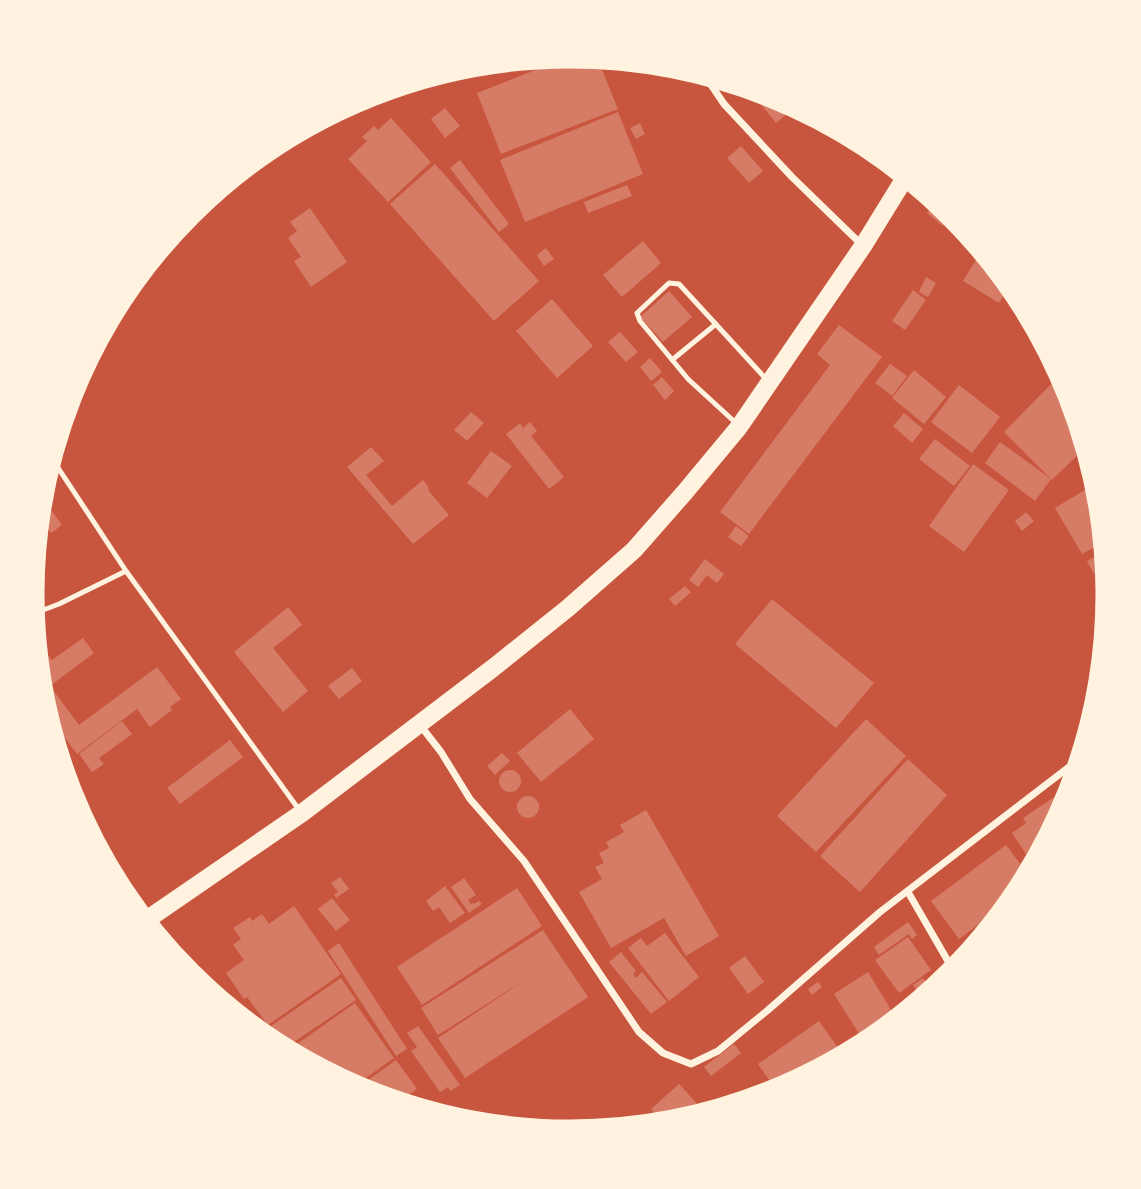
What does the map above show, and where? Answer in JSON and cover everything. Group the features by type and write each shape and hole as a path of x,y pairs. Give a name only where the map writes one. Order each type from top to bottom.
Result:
{"highway":[{"path":"150,917 302,813 493,668 634,550 739,427 863,246 903,182"}],"street":[{"path":"709,82 724,104 792,177 863,246"},
{"path":"419,724 441,752 470,799 524,861 639,1032 663,1053 691,1064 718,1051 880,912 1073,764"},
{"path":"908,892 950,964"}],"lane":[{"path":"739,427 688,379 640,321 637,313 669,284 675,283 684,289 769,383"},
{"path":"672,360 716,324"},
{"path":"56,465 126,571 302,813"},
{"path":"40,611 126,571"}],"building":[{"path":"549,65 600,65 618,109 501,154 477,93"},
{"path":"756,98 789,112 776,123"},
{"path":"445,108 460,126 445,138 431,119"},
{"path":"618,112 643,174 525,222 500,160"},
{"path":"391,118 431,162 388,202 348,159 367,141 362,137 374,126 378,130"},
{"path":"640,123 645,134 636,139 630,128"},
{"path":"741,146 763,171 749,183 727,158"},
{"path":"460,160 509,224 499,232 450,168"},
{"path":"435,164 539,281 494,321 390,204"},
{"path":"627,185 632,196 588,213 584,202"},
{"path":"932,207 947,222 943,226 927,213"},
{"path":"310,208 347,262 311,287 294,261 301,257 288,238 297,231 290,222"},
{"path":"643,241 661,263 622,297 603,275"},
{"path":"546,248 554,259 544,266 537,255"},
{"path":"978,256 1006,292 999,303 963,281"},
{"path":"926,277 936,283 928,297 919,292"},
{"path":"913,290 926,300 905,330 892,321"},
{"path":"669,291 692,317 663,342 640,317"},
{"path":"552,299 593,346 557,378 516,331"},
{"path":"839,325 882,357 749,534 720,512 830,365 817,354"},
{"path":"620,332 638,352 626,362 608,342"},
{"path":"650,358 662,372 651,381 640,367"},
{"path":"890,364 907,376 892,396 875,383"},
{"path":"914,370 946,397 924,424 892,398"},
{"path":"662,377 674,391 665,400 653,385"},
{"path":"1055,380 1081,451 1052,480 1004,432"},
{"path":"959,385 1000,417 972,453 931,422"},
{"path":"471,412 484,423 467,441 454,430"},
{"path":"904,413 923,429 912,443 893,426"},
{"path":"530,422 537,431 531,436 564,477 549,489 506,434 520,423 523,428"},
{"path":"935,439 970,466 954,486 919,459"},
{"path":"1000,442 1051,479 1035,501 985,463"},
{"path":"371,447 384,461 366,475 392,506 423,480 449,515 413,544 347,467"},
{"path":"491,451 512,466 487,498 467,483"},
{"path":"973,464 1009,490 964,552 929,526"},
{"path":"1090,487 1098,545 1082,554 1055,508"},
{"path":"48,506 62,525 51,533 45,525"},
{"path":"1026,512 1034,521 1022,531 1015,521"},
{"path":"736,526 749,536 741,546 728,537"},
{"path":"1099,554 1101,586 1087,561"},
{"path":"705,559 724,574 717,583 707,575 698,587 689,580"},
{"path":"685,586 691,592 675,606 669,599"},
{"path":"772,599 874,683 836,728 735,644"},
{"path":"288,607 302,625 273,648 308,691 283,712 234,652"},
{"path":"83,638 94,653 50,686 79,725 157,667 181,699 170,707 172,710 150,727 137,709 77,754 57,727 44,658 48,655 52,660"},
{"path":"352,668 362,681 339,699 328,686"},
{"path":"570,709 594,739 541,782 517,753"},
{"path":"866,719 906,756 816,852 777,816"},
{"path":"122,721 132,734 99,758 104,764 92,772 79,754"},
{"path":"230,740 243,757 180,804 167,788"},
{"path":"502,753 510,761 495,775 487,766"},
{"path":"908,759 947,795 860,892 820,856"},
{"path":"510,770 520,777 521,781 514,791 510,792 500,785 499,781 506,771"},
{"path":"1062,792 1030,860 1012,833 1026,823 1023,818"},
{"path":"528,796 536,799 539,807 536,815 528,818 520,815 517,807 520,799"},
{"path":"646,810 719,936 686,956 664,918 611,948 579,892 602,879 595,867 604,863 599,853 609,848 606,842 624,832 620,825"},
{"path":"1006,845 1024,869 994,913 959,939 931,901"},
{"path":"340,877 349,889 336,898 334,895 338,892 331,883"},
{"path":"464,878 476,895 468,900 471,904 479,901 482,904 469,913 451,887"},
{"path":"445,886 465,913 450,923 439,907 433,911 426,901"},
{"path":"517,888 542,926 422,1005 397,967"},
{"path":"332,898 350,920 336,931 318,909"},
{"path":"294,906 341,974 268,1025 247,997 244,999 226,973 244,960 233,945 241,939 233,928 250,917 252,921 262,914 269,924"},
{"path":"908,922 917,935 912,939 909,934 879,955 874,947"},
{"path":"543,930 588,997 465,1078 438,1038 531,976 438,1035 421,1008"},
{"path":"665,933 699,977 669,1001 628,948 641,938 647,946"},
{"path":"908,937 931,970 899,993 875,960"},
{"path":"339,943 407,1049 396,1056 328,951"},
{"path":"621,952 636,971 633,974 636,978 642,972 667,1002 651,1014 609,962"},
{"path":"745,956 764,982 748,994 729,968"},
{"path":"868,972 894,1014 861,1037 834,994"},
{"path":"341,978 356,1000 290,1044 279,1033 276,1035 268,1028"},
{"path":"923,978 929,984 919,994 913,985"},
{"path":"818,982 822,987 812,995 808,989"},
{"path":"917,992 919,994 905,1005 903,1003"},
{"path":"355,1003 394,1058 361,1081 294,1046"},
{"path":"819,1021 840,1051 772,1084 758,1064"},
{"path":"418,1026 460,1085 450,1091 448,1087 440,1092 411,1051 417,1047 407,1033"},
{"path":"734,1044 741,1053 711,1076 704,1067"},
{"path":"396,1060 417,1089 404,1098 365,1083"},
{"path":"679,1084 701,1109 659,1117 651,1109"}]}
